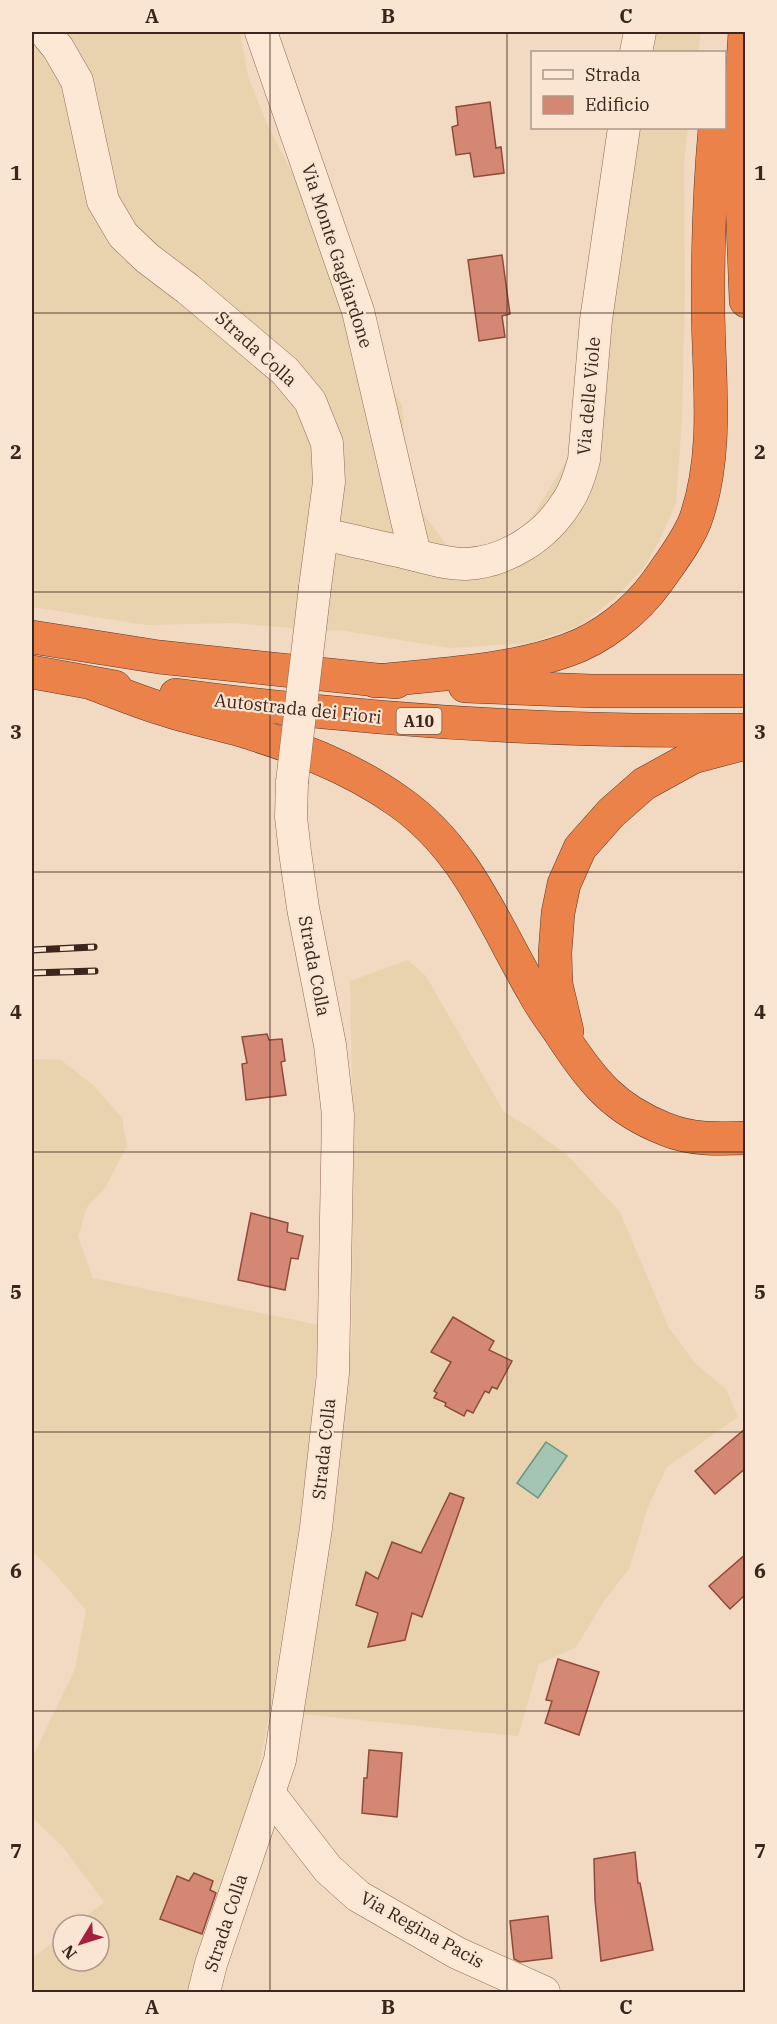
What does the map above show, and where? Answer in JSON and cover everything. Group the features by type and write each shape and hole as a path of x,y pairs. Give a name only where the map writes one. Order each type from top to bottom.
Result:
{"highway":[{"path":"726,62 737,32"},
{"path":"745,32 739,122 746,301"},
{"path":"375,681 532,662 570,650 608,630 646,597 674,559 694,522 706,476 710,412 708,296 711,172 715,129"},
{"name":"Autostrada dei Fiori","path":"32,637 181,660 375,681 592,692 746,691"},
{"name":"Autostrada dei Fiori","path":"32,672 94,684 273,708 416,721 653,731 746,730"},
{"path":"94,684 166,710 236,729 311,754 352,773 398,801 434,829 466,870 490,910 533,993 601,1089 628,1110 666,1130 707,1139 746,1138"},
{"path":"572,1050 556,984 555,953 558,913 564,884 580,848 611,813 644,784 693,757 746,743"}],"street":[{"name":"Strada Colla","path":"45,32 58,48 77,81 103,201 123,235 147,258 188,289 285,371 310,401 327,443 329,482 292,782 291,817 303,908 330,1045 337,1103 339,1173 333,1373 316,1528 280,1760 211,1964 204,1992"},
{"name":"Via Monte Gagliardone","path":"261,32 358,311 415,555"},
{"path":"636,51 640,32"},
{"name":"Via delle Viole","path":"322,534 465,564 505,555 540,534 554,520 568,501 578,481 584,460 598,299 624,129"},
{"name":"Via Regina Pacis","path":"270,1793 328,1869 358,1896 457,1953 544,1992"}],"shaded area":[{"path":"32,32 240,32 248,76 267,124 308,205 374,363 402,405 408,493 451,551 494,552 526,527 573,450 625,129 688,129 684,163 685,295 682,420 676,503 645,566 614,599 579,626 529,643 450,648 339,630 324,631 235,623 146,625 32,607"},
{"path":"634,32 701,32 698,51 633,51"},
{"path":"408,960 426,976 504,1112 567,1155 620,1212 669,1328 695,1363 726,1389 738,1417 667,1467 648,1507 629,1569 604,1601 576,1647 539,1664 518,1736 302,1714 352,1333 353,1131 350,981"},
{"path":"32,1059 61,1060 93,1085 122,1118 127,1146 104,1190 87,1207 78,1237 93,1278 319,1325 306,1486 270,1711 251,1805 194,1992 32,1992 32,1958 51,1944 51,1973 111,1973 111,1913 91,1913 104,1902 63,1847 32,1817 32,1758 75,1669 86,1610 32,1551"},
{"path":"546,1442 567,1456 538,1498 517,1483"}],"building":[{"path":"490,102 496,148 501,147 504,173 474,177 470,153 456,155 452,127 458,125 456,107"},
{"path":"502,255 510,314 502,316 505,337 479,341 468,260"},
{"path":"267,1034 269,1040 282,1039 285,1061 281,1062 286,1095 246,1100 242,1064 247,1063 242,1037"},
{"path":"251,1213 288,1223 287,1232 303,1236 298,1259 291,1258 285,1290 238,1280"},
{"path":"453,1317 494,1341 489,1350 512,1361 497,1389 492,1387 489,1393 485,1391 473,1413 467,1410 464,1416 445,1406 446,1403 434,1398 437,1393 434,1391 451,1362 431,1352"},
{"path":"746,1428 746,1468 715,1494 695,1471"},
{"path":"450,1493 464,1498 422,1617 412,1613 405,1640 368,1647 378,1613 356,1605 366,1572 378,1579 392,1542 421,1553"},
{"path":"746,1554 746,1594 730,1609 709,1586"},
{"path":"558,1659 599,1672 579,1735 545,1723 552,1701 546,1700"},
{"path":"369,1750 402,1753 397,1817 362,1813 364,1778 367,1778"},
{"path":"635,1852 638,1883 640,1883 653,1950 601,1961 595,1900 594,1859"},
{"path":"194,1873 213,1881 210,1890 216,1893 202,1934 160,1919 177,1876 189,1881"},
{"path":"548,1916 552,1958 520,1962 514,1959 510,1921"}],"railway":[{"path":"32,950 94,947"},
{"path":"32,973 95,971"}]}
